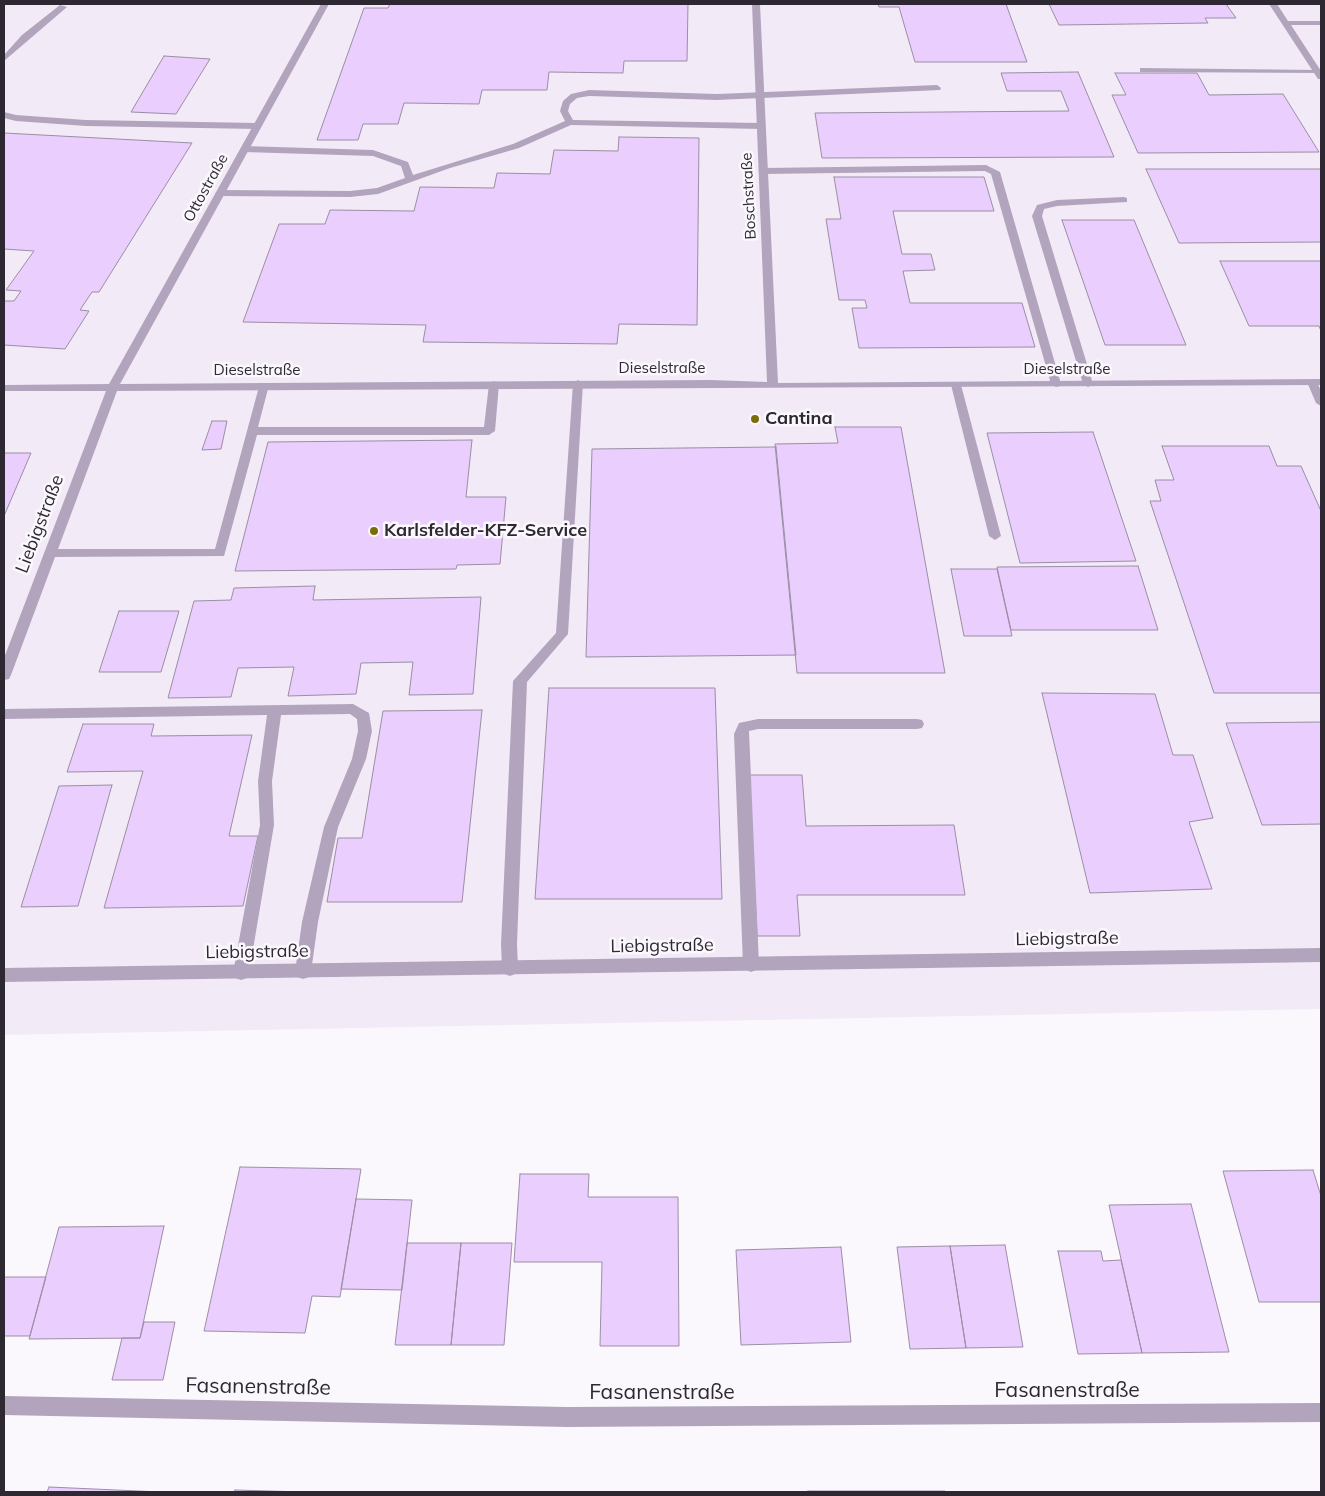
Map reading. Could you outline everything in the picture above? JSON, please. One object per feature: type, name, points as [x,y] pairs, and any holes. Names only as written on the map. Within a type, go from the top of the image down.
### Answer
[{"type":"street","name":"Ottostraße","points":[[113,386],[325,4]]},
{"type":"street","name":"Boschstraße","points":[[756,4],[774,386]]},
{"type":"street","points":[[1273,4],[1320,75]]},
{"type":"street","points":[[4,59],[24,38],[64,7]]},
{"type":"street","points":[[1287,23],[1321,23]]},
{"type":"street","points":[[1143,70],[1320,75]]},
{"type":"street","points":[[570,122],[564,111],[566,103],[574,96],[588,93],[717,97],[937,88]]},
{"type":"street","points":[[4,114],[16,118],[86,122],[257,126]]},
{"type":"street","points":[[220,193],[350,194],[378,191],[447,166],[516,146],[570,122],[586,124],[761,126]]},
{"type":"street","points":[[244,149],[373,153],[405,164],[410,180]]},
{"type":"street","points":[[763,171],[986,168],[995,172],[1056,384]]},
{"type":"street","points":[[1088,384],[1036,216],[1040,206],[1057,203],[1124,200]]},
{"type":"street","name":"Dieselstraße","points":[[4,388],[711,382],[774,386],[1317,382]]},
{"type":"street","points":[[1317,382],[1321,403]]},
{"type":"street","points":[[510,969],[509,944],[520,681],[562,634],[578,383]]},
{"type":"street","points":[[252,431],[489,430],[494,384]]},
{"type":"street","points":[[50,553],[220,553],[264,385]]},
{"type":"street","points":[[956,385],[995,536]]},
{"type":"street","name":"Liebigstraße","points":[[4,675],[113,386]]},
{"type":"street","points":[[4,714],[352,709],[364,717],[365,731],[359,759],[331,827],[323,859],[310,922],[303,972]]},
{"type":"street","points":[[242,973],[267,825],[265,780],[275,710]]},
{"type":"street","points":[[751,965],[740,734],[744,727],[758,724],[917,724]]},
{"type":"street","name":"Liebigstraße","points":[[4,975],[510,969],[1321,955]]},
{"type":"street","name":"Fasanenstraße","points":[[4,1405],[567,1417],[1321,1413]]},
{"type":"shaded area","points":[[4,4],[1321,4],[1321,1009],[4,1035]]},
{"type":"building","points":[[390,4],[688,4],[687,61],[624,61],[623,73],[549,72],[547,90],[482,90],[479,104],[404,103],[398,124],[363,124],[358,140],[317,140],[364,8],[388,8]]},
{"type":"building","points":[[878,4],[1006,4],[1027,62],[915,62],[899,7],[879,7]]},
{"type":"building","points":[[1049,4],[1226,4],[1236,18],[1205,18],[1208,23],[1059,25]]},
{"type":"building","points":[[164,56],[210,59],[176,114],[131,112]]},
{"type":"building","points":[[1078,72],[1114,157],[822,158],[815,113],[1069,111],[1061,91],[1007,91],[1001,73]]},
{"type":"building","points":[[1115,73],[1197,73],[1209,95],[1283,94],[1319,152],[1138,153],[1112,95],[1126,95]]},
{"type":"building","points":[[4,133],[192,143],[99,292],[92,292],[80,310],[89,311],[65,349],[4,345],[4,301],[14,301],[21,291],[6,290],[34,251],[4,249]]},
{"type":"building","points":[[619,137],[699,138],[697,325],[619,324],[617,344],[423,342],[426,325],[243,322],[279,224],[325,224],[330,210],[414,211],[420,187],[494,188],[497,173],[550,174],[554,150],[618,151]]},
{"type":"building","points":[[1146,169],[1321,169],[1321,242],[1179,243]]},
{"type":"building","points":[[834,177],[984,177],[994,211],[893,211],[902,254],[931,254],[935,270],[903,271],[910,303],[1022,303],[1035,347],[859,348],[852,308],[867,308],[865,300],[839,300],[826,219],[841,219]]},
{"type":"building","points":[[1062,220],[1134,220],[1186,345],[1105,345]]},
{"type":"building","points":[[1220,261],[1321,261],[1321,331],[1319,326],[1249,326]]},
{"type":"building","points":[[212,421],[227,421],[221,449],[202,450]]},
{"type":"building","points":[[835,427],[901,427],[945,673],[797,673],[775,444],[838,443]]},
{"type":"building","points":[[1093,432],[1136,561],[1020,563],[987,433]]},
{"type":"building","name":"Karlsfelder-KFZ-Service","points":[[472,440],[466,497],[506,497],[500,564],[457,565],[456,569],[235,571],[268,442]]},
{"type":"building","points":[[1162,446],[1269,446],[1277,466],[1301,466],[1321,511],[1321,693],[1214,693],[1150,501],[1161,501],[1155,480],[1174,480]]},
{"type":"building","points":[[776,447],[796,655],[586,657],[592,449]]},
{"type":"building","points":[[4,453],[31,453],[4,516]]},
{"type":"building","points":[[1138,566],[1158,630],[1011,630],[997,567]]},
{"type":"building","points":[[951,569],[997,569],[1012,636],[964,636]]},
{"type":"building","points":[[315,586],[313,600],[481,597],[473,694],[409,695],[413,662],[361,663],[356,694],[288,696],[294,667],[238,668],[231,697],[168,698],[194,601],[231,600],[234,588]]},
{"type":"building","points":[[119,611],[179,611],[161,672],[99,672]]},
{"type":"building","points":[[549,688],[715,688],[722,899],[535,899]]},
{"type":"building","points":[[1042,693],[1155,694],[1173,755],[1193,755],[1213,818],[1189,822],[1212,889],[1090,893]]},
{"type":"building","points":[[482,710],[462,902],[327,902],[338,838],[362,838],[383,711]]},
{"type":"building","points":[[1321,722],[1321,824],[1262,825],[1226,723]]},
{"type":"building","points":[[83,724],[154,724],[151,736],[252,735],[229,836],[258,836],[243,906],[104,908],[143,771],[67,772]]},
{"type":"building","points":[[749,775],[802,775],[806,826],[954,825],[965,895],[797,895],[800,936],[757,936]]},
{"type":"building","points":[[112,785],[78,906],[21,907],[59,786]]},
{"type":"building","points":[[240,1167],[361,1169],[340,1297],[312,1296],[305,1333],[204,1331]]},
{"type":"building","points":[[1313,1170],[1321,1196],[1321,1302],[1259,1302],[1223,1171]]},
{"type":"building","points":[[520,1174],[589,1174],[588,1197],[678,1197],[679,1346],[600,1346],[602,1262],[514,1262]]},
{"type":"building","points":[[356,1199],[412,1200],[402,1290],[341,1289]]},
{"type":"building","points":[[1191,1204],[1229,1352],[1142,1353],[1109,1205]]},
{"type":"building","points":[[164,1226],[140,1338],[29,1339],[59,1227]]},
{"type":"building","points":[[407,1243],[461,1243],[451,1345],[395,1345]]},
{"type":"building","points":[[461,1243],[512,1243],[504,1345],[451,1345]]},
{"type":"building","points":[[1005,1245],[1023,1347],[966,1348],[950,1246]]},
{"type":"building","points":[[950,1246],[966,1348],[910,1349],[897,1247]]},
{"type":"building","points":[[841,1247],[851,1342],[741,1345],[736,1250]]},
{"type":"building","points":[[1058,1251],[1101,1251],[1103,1261],[1121,1260],[1142,1353],[1078,1354]]},
{"type":"building","points":[[4,1277],[46,1277],[30,1336],[4,1336]]},
{"type":"building","points":[[144,1322],[175,1322],[163,1380],[112,1380],[122,1338],[140,1338]]},
{"type":"building","points":[[49,1487],[161,1492],[47,1492]]},
{"type":"building","points":[[235,1490],[303,1492],[234,1492]]},
{"type":"building","points":[[945,1491],[946,1492],[808,1492]]},
{"type":"place","name":"Cantina","points":[[755,419]]},
{"type":"place","name":"Karlsfelder-KFZ-Service","points":[[374,531]]}]
